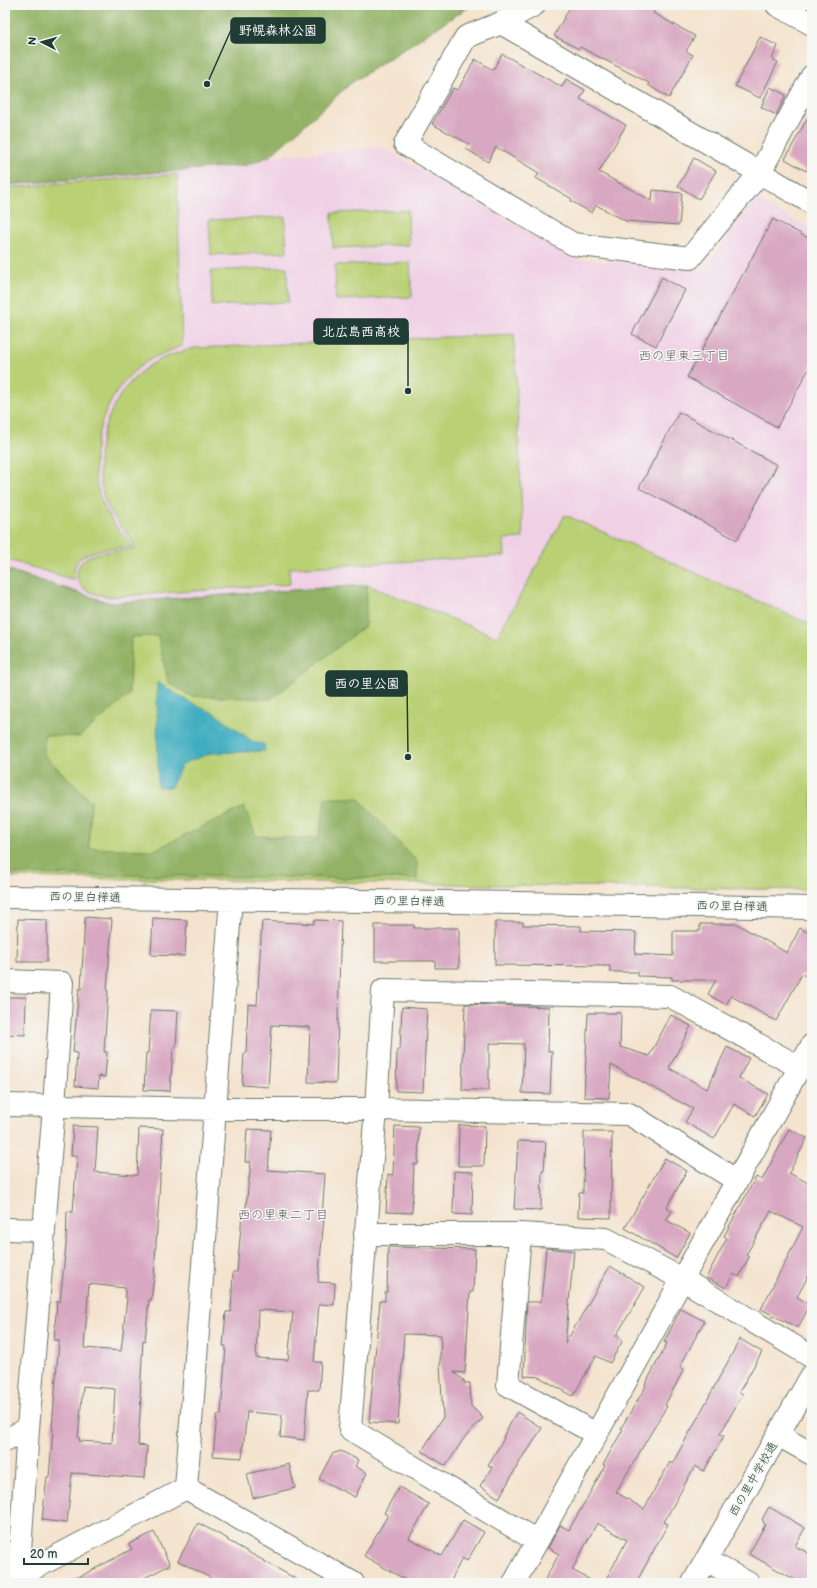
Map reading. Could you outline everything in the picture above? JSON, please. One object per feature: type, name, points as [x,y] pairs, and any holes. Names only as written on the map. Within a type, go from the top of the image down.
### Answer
[{"type":"street","points":[[534,5],[501,23],[466,37],[405,144],[573,244],[690,258],[759,174],[812,76]]},
{"type":"street","points":[[777,5],[812,24]]},
{"type":"street","points":[[501,23],[759,174],[812,203]]},
{"type":"street","name":"西の里白樺通","points":[[5,897],[812,908]]},
{"type":"street","points":[[186,1488],[231,899]]},
{"type":"street","points":[[5,981],[62,983],[54,1106],[14,1581]]},
{"type":"street","points":[[537,1541],[350,1429],[376,1109],[383,990],[670,996],[799,1067]]},
{"type":"street","points":[[514,1583],[812,1045]]},
{"type":"street","points":[[5,1105],[216,1109],[376,1109],[629,1114],[736,1180]]},
{"type":"street","points":[[5,1229],[43,1230]]},
{"type":"street","points":[[365,1234],[520,1234],[606,1239],[682,1279],[812,1357]]},
{"type":"street","points":[[520,1234],[508,1385],[596,1434]]},
{"type":"street","name":"西の里中学校通","points":[[693,1583],[812,1375]]},
{"type":"street","points":[[5,1440],[28,1429]]},
{"type":"street","points":[[778,1435],[812,1454]]},
{"type":"street","points":[[14,1581],[186,1488]]},
{"type":"street","points":[[186,1488],[352,1583]]},
{"type":"street","points":[[706,1560],[748,1583]]},
{"type":"shaded area","points":[[382,147],[575,259],[705,268],[755,199],[812,230],[812,625],[565,515],[497,637],[367,585],[110,603],[5,569],[5,185],[247,165],[270,156]]},
{"type":"green space","points":[[5,5],[472,5],[351,83],[270,156],[247,165],[5,185]]},
{"type":"green space","points":[[177,174],[182,346],[148,361],[129,376],[117,391],[107,409],[100,428],[96,447],[95,467],[97,486],[105,510],[131,544],[131,547],[112,548],[92,552],[84,556],[77,561],[74,569],[75,580],[5,559],[5,188]]},
{"type":"green space","points":[[408,210],[409,245],[333,248],[332,213]]},
{"type":"green space","points":[[285,217],[287,252],[211,255],[209,220]]},
{"type":"green space","points":[[410,262],[412,297],[336,300],[335,265]]},
{"type":"green space","points":[[287,267],[288,302],[212,306],[211,271]]},
{"type":"green space","points":[[514,334],[523,538],[504,539],[505,556],[289,568],[290,584],[109,597],[86,590],[79,582],[77,578],[78,568],[80,564],[88,557],[105,552],[134,549],[134,543],[115,519],[106,503],[101,485],[99,467],[100,448],[104,430],[120,395],[132,381],[151,364],[168,356],[194,348]]},
{"type":"green space","points":[[565,515],[812,625],[812,890],[5,877],[5,569],[110,603],[367,585],[497,637]]},
{"type":"green space","points":[[5,569],[110,603],[367,585],[365,626],[271,699],[191,696],[168,682],[158,636],[131,637],[129,695],[79,737],[44,735],[44,755],[91,801],[89,848],[154,850],[244,807],[256,836],[318,839],[326,798],[358,798],[417,862],[417,879],[5,874]]},
{"type":"water","points":[[157,682],[189,702],[214,713],[255,743],[264,744],[265,751],[212,753],[182,764],[171,787],[158,787]]},
{"type":"building","points":[[571,5],[657,5],[653,13],[695,36],[686,51],[693,55],[669,98],[648,85],[649,83],[580,47],[579,49],[554,36]]},
{"type":"building","points":[[760,37],[778,46],[772,59],[778,62],[760,98],[735,86]]},
{"type":"building","points":[[502,54],[562,87],[566,79],[585,90],[580,99],[626,125],[599,172],[652,201],[653,190],[682,193],[679,225],[626,221],[596,205],[592,213],[571,201],[572,199],[536,178],[539,173],[496,147],[488,162],[466,149],[469,144],[432,124],[453,88],[458,90],[475,59],[493,70]]},
{"type":"building","points":[[770,87],[786,95],[776,115],[761,107]]},
{"type":"building","points":[[812,110],[812,161],[806,171],[785,159]]},
{"type":"building","points":[[694,158],[716,171],[699,199],[678,186]]},
{"type":"building","points":[[773,219],[812,240],[812,363],[777,427],[687,377]]},
{"type":"building","points":[[662,277],[685,290],[656,346],[632,334]]},
{"type":"building","points":[[679,412],[777,465],[737,540],[639,488]]},
{"type":"building","points":[[85,917],[112,919],[104,1052],[107,1052],[105,1077],[99,1076],[98,1088],[75,1086],[77,1053],[73,1052],[79,989],[81,989]]},
{"type":"building","points":[[153,918],[187,920],[185,956],[151,955]]},
{"type":"building","points":[[18,919],[47,920],[47,962],[17,962]]},
{"type":"building","points":[[314,920],[341,921],[336,1083],[308,1082],[310,1027],[272,1025],[268,1087],[242,1085],[244,1054],[246,1054],[248,1004],[257,1005],[262,921],[314,924]]},
{"type":"building","points":[[495,922],[523,922],[523,925],[581,926],[581,931],[636,932],[635,954],[673,956],[673,931],[700,931],[700,924],[737,924],[787,953],[800,928],[812,935],[812,966],[806,976],[802,974],[776,1021],[731,996],[726,1005],[708,994],[716,980],[672,980],[672,977],[638,976],[638,972],[610,972],[610,966],[495,965]]},
{"type":"building","points":[[375,925],[414,925],[414,928],[459,928],[459,968],[435,968],[435,961],[375,961]]},
{"type":"building","points":[[5,997],[26,997],[25,1035],[5,1034]]},
{"type":"building","points":[[465,1004],[549,1007],[548,1051],[552,1051],[550,1094],[522,1093],[524,1044],[489,1043],[489,1090],[462,1090]]},
{"type":"building","points":[[402,1007],[427,1009],[423,1092],[396,1091],[397,1049],[400,1049]]},
{"type":"building","points":[[151,1010],[178,1011],[176,1048],[173,1048],[170,1091],[144,1090],[146,1053],[148,1053]]},
{"type":"building","points":[[588,1013],[621,1013],[620,1047],[649,1056],[671,1015],[691,1026],[669,1068],[707,1089],[727,1047],[749,1058],[739,1078],[768,1094],[755,1116],[734,1104],[714,1139],[685,1122],[693,1109],[611,1065],[609,1098],[584,1097]]},
{"type":"building","points":[[459,1125],[485,1126],[484,1166],[458,1166]]},
{"type":"building","points":[[73,1126],[98,1127],[95,1172],[137,1175],[139,1128],[163,1129],[154,1277],[151,1300],[149,1300],[145,1341],[143,1340],[140,1397],[138,1445],[147,1446],[145,1478],[72,1473],[67,1523],[42,1520],[47,1477],[49,1477],[53,1429],[59,1340],[54,1340],[57,1301],[60,1302],[66,1245],[67,1211],[73,1212],[77,1156],[71,1156]],"holes":[[[89,1284],[125,1288],[125,1297],[127,1298],[121,1351],[84,1348]],[[83,1386],[115,1389],[112,1443],[79,1441],[80,1438],[78,1438]]]},
{"type":"building","points":[[395,1126],[419,1127],[418,1164],[414,1164],[412,1213],[386,1212],[388,1174],[393,1175]]},
{"type":"building","points":[[247,1129],[271,1130],[268,1170],[325,1174],[322,1217],[324,1218],[318,1282],[335,1283],[334,1305],[319,1304],[314,1362],[321,1362],[319,1390],[308,1390],[304,1440],[280,1437],[282,1415],[247,1412],[242,1458],[213,1456],[217,1415],[221,1415],[226,1346],[223,1346],[226,1312],[231,1312],[233,1272],[237,1272],[242,1215],[245,1215],[251,1162],[245,1162]],"holes":[[[258,1310],[293,1312],[288,1360],[256,1358]]]},
{"type":"building","points":[[789,1129],[807,1138],[789,1173],[812,1185],[812,1269],[797,1297],[810,1305],[798,1328],[761,1309],[803,1227],[771,1211],[746,1255],[749,1257],[739,1277],[733,1274],[726,1288],[706,1278],[727,1238],[724,1236],[756,1177],[762,1180]]},
{"type":"building","points":[[584,1132],[612,1132],[611,1218],[578,1217],[579,1193],[583,1193]]},
{"type":"building","points":[[518,1141],[546,1142],[544,1171],[542,1171],[541,1210],[514,1209]]},
{"type":"building","points":[[665,1158],[687,1171],[667,1207],[672,1211],[666,1220],[690,1233],[676,1258],[625,1228]]},
{"type":"building","points":[[454,1171],[473,1172],[472,1215],[453,1214]]},
{"type":"building","points":[[388,1247],[475,1249],[473,1292],[470,1292],[465,1373],[453,1372],[464,1380],[464,1383],[470,1383],[471,1406],[483,1418],[464,1438],[446,1466],[422,1451],[443,1417],[440,1364],[441,1335],[404,1334],[398,1424],[369,1422],[380,1301],[385,1301],[385,1292],[387,1292]]},
{"type":"building","points":[[546,1248],[574,1251],[565,1344],[610,1266],[645,1287],[616,1336],[623,1340],[610,1363],[596,1356],[573,1396],[539,1377],[524,1376],[527,1302],[541,1302]]},
{"type":"building","points":[[681,1309],[704,1321],[680,1367],[684,1369],[665,1405],[667,1406],[616,1492],[644,1509],[670,1462],[672,1464],[740,1339],[762,1352],[739,1392],[743,1394],[720,1434],[724,1436],[704,1471],[695,1466],[664,1522],[668,1524],[636,1583],[604,1583],[627,1540],[597,1523],[572,1570],[596,1583],[543,1583],[559,1554],[548,1548],[560,1525],[569,1530],[605,1466],[603,1465],[623,1429],[621,1428],[646,1386],[645,1385],[667,1343],[664,1342]]},
{"type":"building","points":[[517,1412],[542,1428],[527,1452],[526,1451],[499,1498],[480,1486],[492,1467],[488,1465]]},
{"type":"building","points":[[341,1451],[358,1460],[355,1466],[367,1473],[355,1497],[319,1479],[332,1454]]},
{"type":"building","points":[[289,1464],[295,1488],[253,1498],[247,1474]]},
{"type":"building","points":[[399,1487],[429,1504],[409,1538],[442,1556],[463,1520],[484,1532],[467,1561],[462,1558],[450,1583],[411,1583],[364,1556],[388,1515],[384,1513]]},
{"type":"building","points":[[769,1507],[805,1528],[795,1546],[812,1555],[812,1583],[801,1583],[749,1554],[765,1525],[762,1519]]},
{"type":"building","points":[[198,1523],[303,1583],[220,1583],[178,1561]]},
{"type":"building","points":[[154,1532],[170,1565],[134,1583],[68,1583],[132,1549],[129,1544]]},
{"type":"place","name":"野幌森林公園","points":[[207,84]]},
{"type":"place","name":"北広島西高校","points":[[408,391]]},
{"type":"place","name":"西の里公園","points":[[408,757]]},
{"type":"district","name":"西の里東三丁目","points":[[684,355]]},
{"type":"district","name":"西の里東二丁目","points":[[283,1214]]}]
